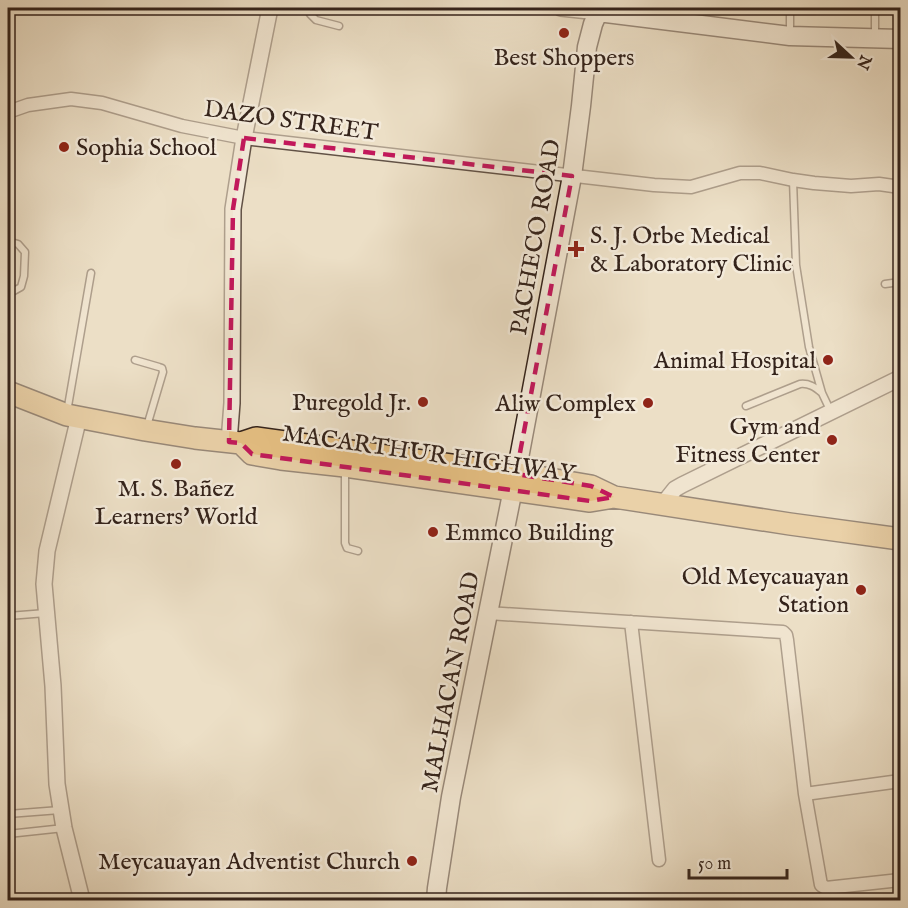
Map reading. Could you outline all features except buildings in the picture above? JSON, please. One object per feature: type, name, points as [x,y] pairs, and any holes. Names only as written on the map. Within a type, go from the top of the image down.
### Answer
[{"type":"highway","name":"MACARTHUR HIGHWAY","points":[[8,392],[73,416],[146,430],[235,443],[256,438],[514,482],[590,501],[614,497],[900,538]]},
{"type":"highway","name":"MACARTHUR HIGHWAY","points":[[235,443],[252,454],[281,459],[514,482]]},
{"type":"main road","points":[[599,10],[658,16],[790,36],[899,39]]},
{"type":"main road","name":"PACHECO ROAD","points":[[514,482],[572,176],[587,47],[599,10]]},
{"type":"main road","name":"MALHACAN ROAD","points":[[436,900],[451,797],[514,482]]},
{"type":"street","points":[[235,443],[232,403],[233,209],[244,138],[270,8]]},
{"type":"street","points":[[561,8],[599,10]]},
{"type":"street","name":"DAZO STREET","points":[[8,112],[28,105],[71,99],[102,103],[182,126],[244,138],[654,185],[691,187],[740,173],[760,173],[793,180],[851,186],[879,184],[900,188]]},
{"type":"street","points":[[663,504],[675,489],[682,485],[900,381]]},
{"type":"street","points":[[73,416],[47,551],[44,584],[60,810],[82,900]]},
{"type":"street","points":[[488,613],[783,632],[787,640],[805,794],[820,885],[826,888],[900,880]]},
{"type":"street","points":[[631,622],[659,860]]},
{"type":"street","points":[[805,794],[900,781]]},
{"type":"lane","points":[[311,8],[310,14],[316,20],[339,26]]},
{"type":"lane","points":[[790,8],[790,36]]},
{"type":"lane","points":[[875,8],[875,39]]},
{"type":"lane","points":[[897,8],[899,39]]},
{"type":"lane","points":[[793,180],[796,265],[809,347],[822,393],[831,412]]},
{"type":"lane","points":[[8,241],[18,244],[25,252],[21,287],[8,292]]},
{"type":"lane","points":[[73,416],[91,273]]},
{"type":"lane","points":[[885,284],[900,282]]},
{"type":"lane","points":[[135,360],[162,368],[163,372],[146,430]]},
{"type":"lane","points":[[746,406],[800,384],[813,386],[822,393]]},
{"type":"lane","points":[[345,466],[345,543],[347,548],[358,551]]},
{"type":"lane","points":[[8,616],[47,613]]},
{"type":"lane","points":[[8,814],[60,810]]},
{"type":"lane","points":[[8,834],[64,828]]},
{"type":"highlighted area","points":[[244,138],[572,176],[516,474],[591,486],[614,497],[590,501],[252,454],[241,443],[229,442],[233,209]]},
{"type":"place","name":"Best Shoppers","points":[[564,33]]},
{"type":"place","name":"Sophia School","points":[[64,147]]},
{"type":"place","name":"S. J. Orbe Medical & Laboratory Clinic","points":[[576,249]]},
{"type":"place","name":"Animal Hospital","points":[[828,360]]},
{"type":"place","name":"Puregold Jr.","points":[[423,402]]},
{"type":"place","name":"Aliw Complex","points":[[648,403]]},
{"type":"place","name":"Gym and Fitness Center","points":[[832,440]]},
{"type":"place","name":"M. S. Bañez Learners' World","points":[[176,464]]},
{"type":"place","name":"Emmco Building","points":[[433,532]]},
{"type":"place","name":"Old Meycauayan Station","points":[[861,590]]},
{"type":"place","name":"Meycauayan Adventist Church","points":[[412,861]]}]
